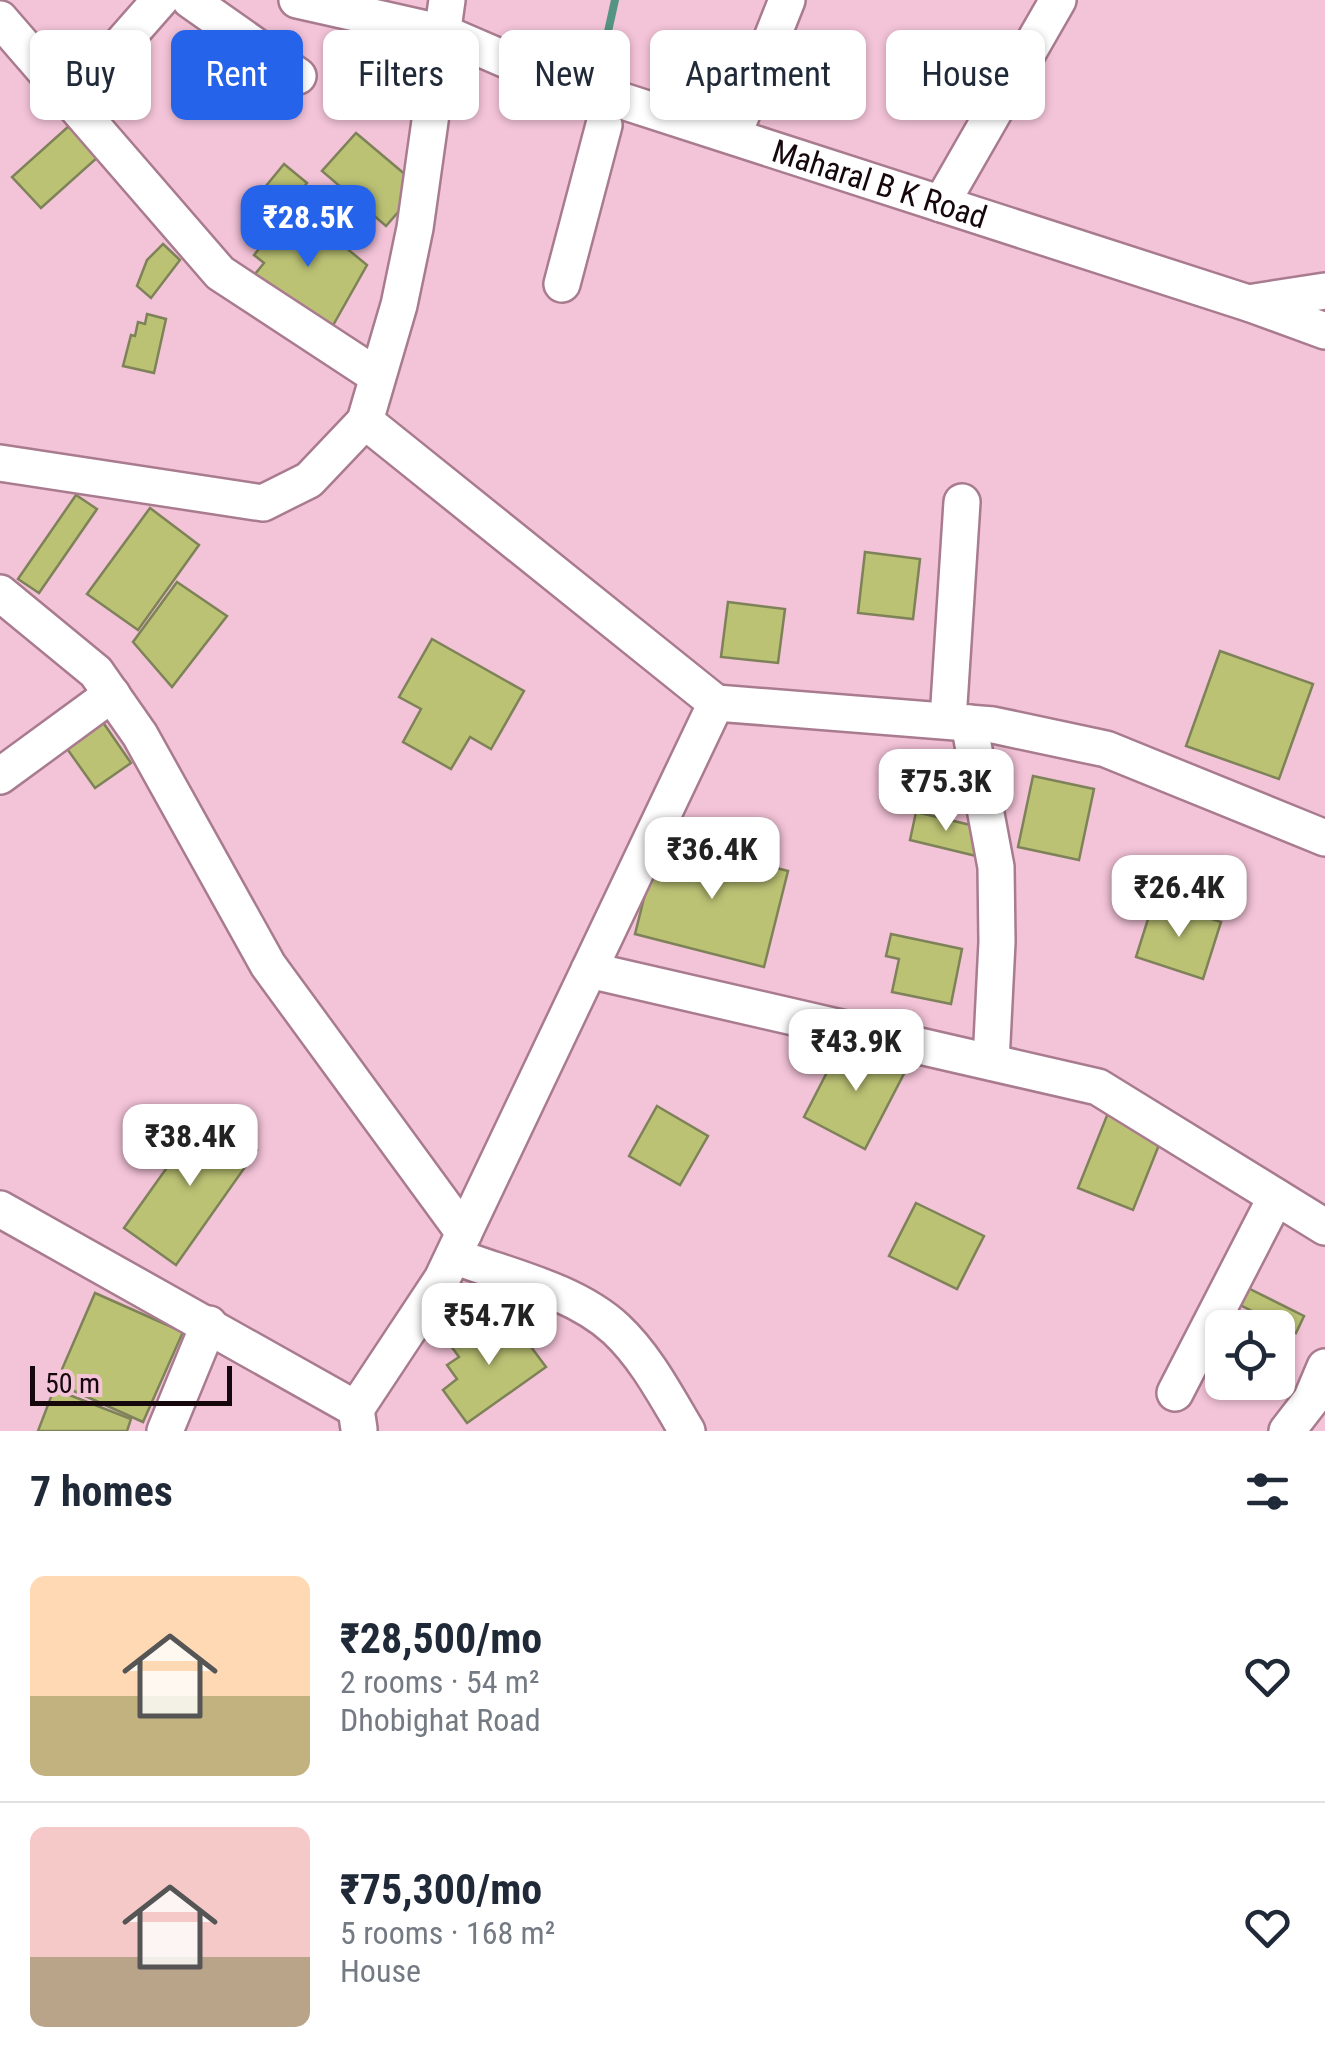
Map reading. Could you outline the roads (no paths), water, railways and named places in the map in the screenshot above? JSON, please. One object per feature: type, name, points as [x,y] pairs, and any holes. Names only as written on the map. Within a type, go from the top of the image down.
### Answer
[{"type":"street","points":[[134,30],[160,0]]},
{"type":"street","points":[[190,0],[233,30]]},
{"type":"street","name":"Maharal B K Road","points":[[297,0],[445,16],[539,74],[1248,303],[1325,292]]},
{"type":"street","points":[[734,136],[787,0]]},
{"type":"street","points":[[941,204],[1058,0]]},
{"type":"street","points":[[0,464],[264,502],[309,480],[365,421],[399,305],[415,228],[445,16]]},
{"type":"street","points":[[0,19],[30,54]]},
{"type":"street","points":[[87,120],[220,273],[377,376]]},
{"type":"street","points":[[562,284],[604,125]]},
{"type":"street","points":[[1248,303],[1325,331]]},
{"type":"street","points":[[365,421],[716,702],[958,722],[1106,748],[1325,838]]},
{"type":"street","points":[[962,502],[958,722],[996,867],[998,942],[991,1062]]},
{"type":"street","points":[[0,593],[64,642],[96,672],[112,694],[140,734],[268,965],[459,1244],[582,1305],[615,1328],[642,1358],[688,1431]]},
{"type":"street","points":[[0,776],[112,694]]},
{"type":"street","points":[[0,1209],[209,1324],[358,1420],[459,1244],[716,702]]},
{"type":"street","points":[[589,970],[1098,1087],[1325,1226]]},
{"type":"street","points":[[1175,1392],[1276,1197]]},
{"type":"street","points":[[165,1431],[209,1324]]},
{"type":"street","points":[[1286,1431],[1311,1400],[1325,1367]]},
{"type":"waterway","points":[[608,30],[615,0]]}]
